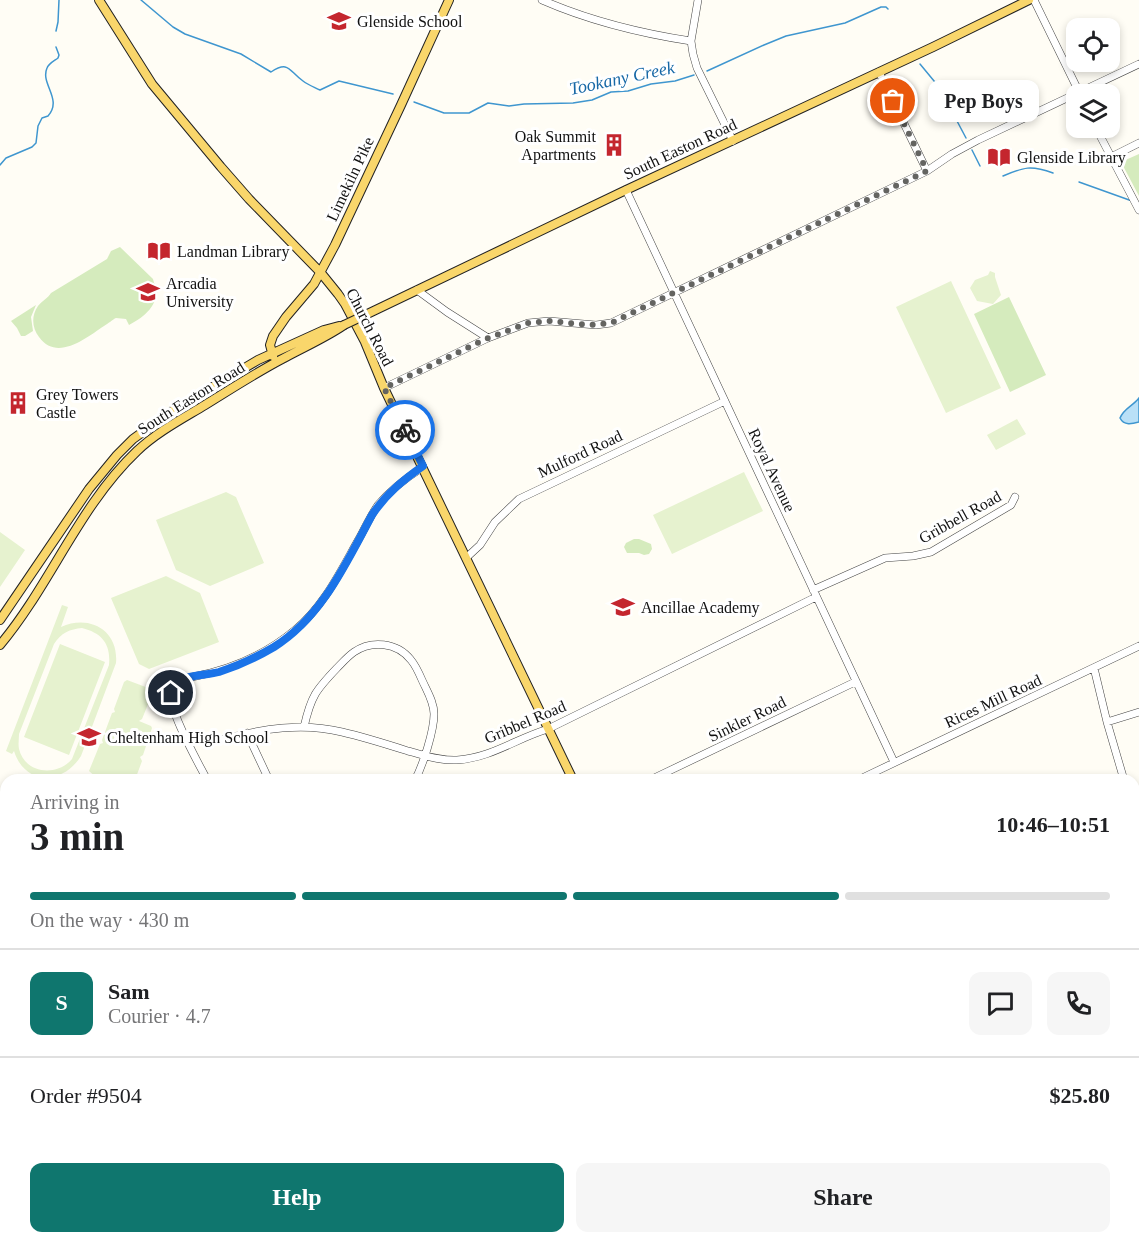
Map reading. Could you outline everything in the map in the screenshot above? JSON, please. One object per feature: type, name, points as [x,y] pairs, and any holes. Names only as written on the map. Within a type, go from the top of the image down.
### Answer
[{"type":"main road","name":"Church Road","points":[[99,0],[152,84],[232,179],[321,273],[345,304],[570,774]]},
{"type":"main road","name":"Limekiln Pike","points":[[274,358],[270,345],[273,336],[314,284],[336,245],[449,0]]},
{"type":"main road","name":"South Easton Road","points":[[0,645],[23,615],[88,510],[123,465],[154,436],[274,358],[324,330],[344,325],[1029,0]]},
{"type":"main road","name":"South Easton Road","points":[[0,620],[102,471],[133,439],[153,424],[258,360],[274,358]]},
{"type":"main road","points":[[79,503],[88,510]]},
{"type":"street","points":[[542,0],[623,28],[691,41]]},
{"type":"street","points":[[698,0],[691,41],[693,54],[733,141]]},
{"type":"street","points":[[1034,0],[1075,84]]},
{"type":"street","points":[[1098,84],[1139,64]]},
{"type":"street","points":[[879,72],[927,171]]},
{"type":"street","points":[[384,388],[488,338],[521,325],[549,321],[590,325],[611,323],[927,171],[967,145],[1066,99]]},
{"type":"street","points":[[1101,138],[1139,210]]},
{"type":"street","points":[[1111,158],[1139,144]]},
{"type":"street","name":"Royal Avenue","points":[[626,190],[894,762]]},
{"type":"street","points":[[417,290],[488,338]]},
{"type":"street","name":"Mulford Road","points":[[466,558],[480,545],[495,522],[519,499],[725,401]]},
{"type":"street","points":[[204,774],[171,702],[171,693],[177,683],[185,678],[221,671],[236,665],[274,647],[286,638],[326,597],[372,515],[386,496],[423,466]]},
{"type":"street","name":"Gribbell Road","points":[[814,594],[885,558],[931,552],[1011,505],[1015,497]]},
{"type":"street","name":"Gribbel Road","points":[[224,739],[272,729],[304,727],[341,731],[445,759],[474,758],[548,729],[814,594]]},
{"type":"street","points":[[304,727],[309,706],[316,692],[348,657],[368,646],[389,645],[400,650],[412,660],[432,701],[433,728],[417,774]]},
{"type":"street","name":"Rices Mill Road","points":[[870,774],[1139,646]]},
{"type":"street","points":[[1094,668],[1122,774]]},
{"type":"street","name":"Sinkler Road","points":[[663,774],[855,682]]},
{"type":"street","points":[[1107,722],[1139,712]]},
{"type":"street","points":[[247,733],[266,774]]},
{"type":"green space","points":[[1139,154],[1139,196],[1121,162]]},
{"type":"green space","points":[[120,247],[158,286],[150,310],[129,325],[126,319],[117,318],[80,341],[63,348],[54,348],[46,344],[39,337],[34,326],[33,318],[38,306],[51,293],[107,259],[111,251]]},
{"type":"green space","points":[[990,271],[995,273],[1001,295],[993,304],[977,301],[970,288],[975,280],[988,275]]},
{"type":"green space","points":[[951,281],[1001,388],[946,413],[896,307]]},
{"type":"green space","points":[[1009,297],[1046,375],[1010,392],[974,314]]},
{"type":"green space","points":[[36,305],[31,317],[33,331],[21,336],[11,321]]},
{"type":"green space","points":[[1017,419],[1026,434],[996,450],[987,435]]},
{"type":"green space","points":[[744,472],[763,511],[672,554],[653,515]]},
{"type":"green space","points":[[226,492],[236,497],[264,563],[210,586],[176,570],[156,520]]},
{"type":"green space","points":[[0,532],[25,550],[0,587]]},
{"type":"green space","points":[[634,539],[651,544],[652,549],[649,554],[627,553],[624,547],[626,543]]},
{"type":"green space","points":[[166,576],[200,593],[219,642],[149,669],[139,664],[111,598]]},
{"type":"green space","points":[[62,605],[68,607],[61,627],[82,622],[91,624],[107,634],[116,651],[116,663],[81,756],[73,766],[60,774],[32,774],[19,762],[14,751],[12,754],[6,751]],"holes":[[[82,628],[95,633],[107,645],[109,665],[72,759],[58,769],[34,768],[22,757],[19,734],[54,644],[63,634],[70,631]]]},
{"type":"green space","points":[[60,644],[105,662],[69,755],[24,737]]},
{"type":"green space","points":[[127,680],[151,689],[153,692],[142,719],[139,721],[152,728],[143,755],[140,757],[142,761],[137,774],[93,774],[89,771],[100,744],[103,743],[102,740],[112,713],[115,712],[114,709],[124,682]]},
{"type":"water","points":[[1139,398],[1139,422],[1131,424],[1124,422],[1120,418],[1126,409]]},
{"type":"waterway","points":[[56,31],[59,0]]},
{"type":"waterway","name":"Tookany Creek","points":[[141,0],[185,34],[241,54],[271,72],[282,67],[288,68],[305,82],[320,90],[339,81],[393,94]]},
{"type":"waterway","name":"Tookany Creek","points":[[707,71],[786,36],[845,23],[881,7],[888,9]]},
{"type":"waterway","points":[[0,165],[6,158],[36,143],[38,126],[42,118],[48,116],[52,110],[53,104],[46,74],[49,65],[58,58],[56,47]]},
{"type":"waterway","name":"Tookany Creek","points":[[920,64],[939,87],[966,138]]},
{"type":"waterway","name":"Tookany Creek","points":[[414,102],[444,113],[469,113],[488,103],[509,106],[573,103],[592,100],[611,92],[628,91],[694,75]]},
{"type":"waterway","name":"Tookany Creek","points":[[972,150],[980,166]]},
{"type":"waterway","name":"Tookany Creek","points":[[1003,176],[1028,168],[1053,173]]},
{"type":"waterway","name":"Tookany Creek","points":[[1079,182],[1132,201]]},
{"type":"way so far","points":[[405,430],[384,388],[514,327],[540,321],[590,325],[611,323],[927,171],[893,101]]},
{"type":"place","name":"Glenside School","points":[[339,21]]},
{"type":"place","name":"Pep Boys","points":[[893,101]]},
{"type":"place","name":"Oak Summit Apartments","points":[[614,145]]},
{"type":"place","name":"Glenside Library","points":[[999,157]]},
{"type":"place","name":"Landman Library","points":[[159,251]]},
{"type":"place","name":"Arcadia University","points":[[148,292]]},
{"type":"place","name":"Grey Towers Castle","points":[[18,403]]},
{"type":"place","name":"Ancillae Academy","points":[[623,607]]},
{"type":"place","name":"Cheltenham High School","points":[[89,737]]},
{"type":"route","points":[[171,693],[180,680],[221,671],[274,647],[300,626],[326,597],[379,505],[393,488],[423,466],[405,430]]}]
